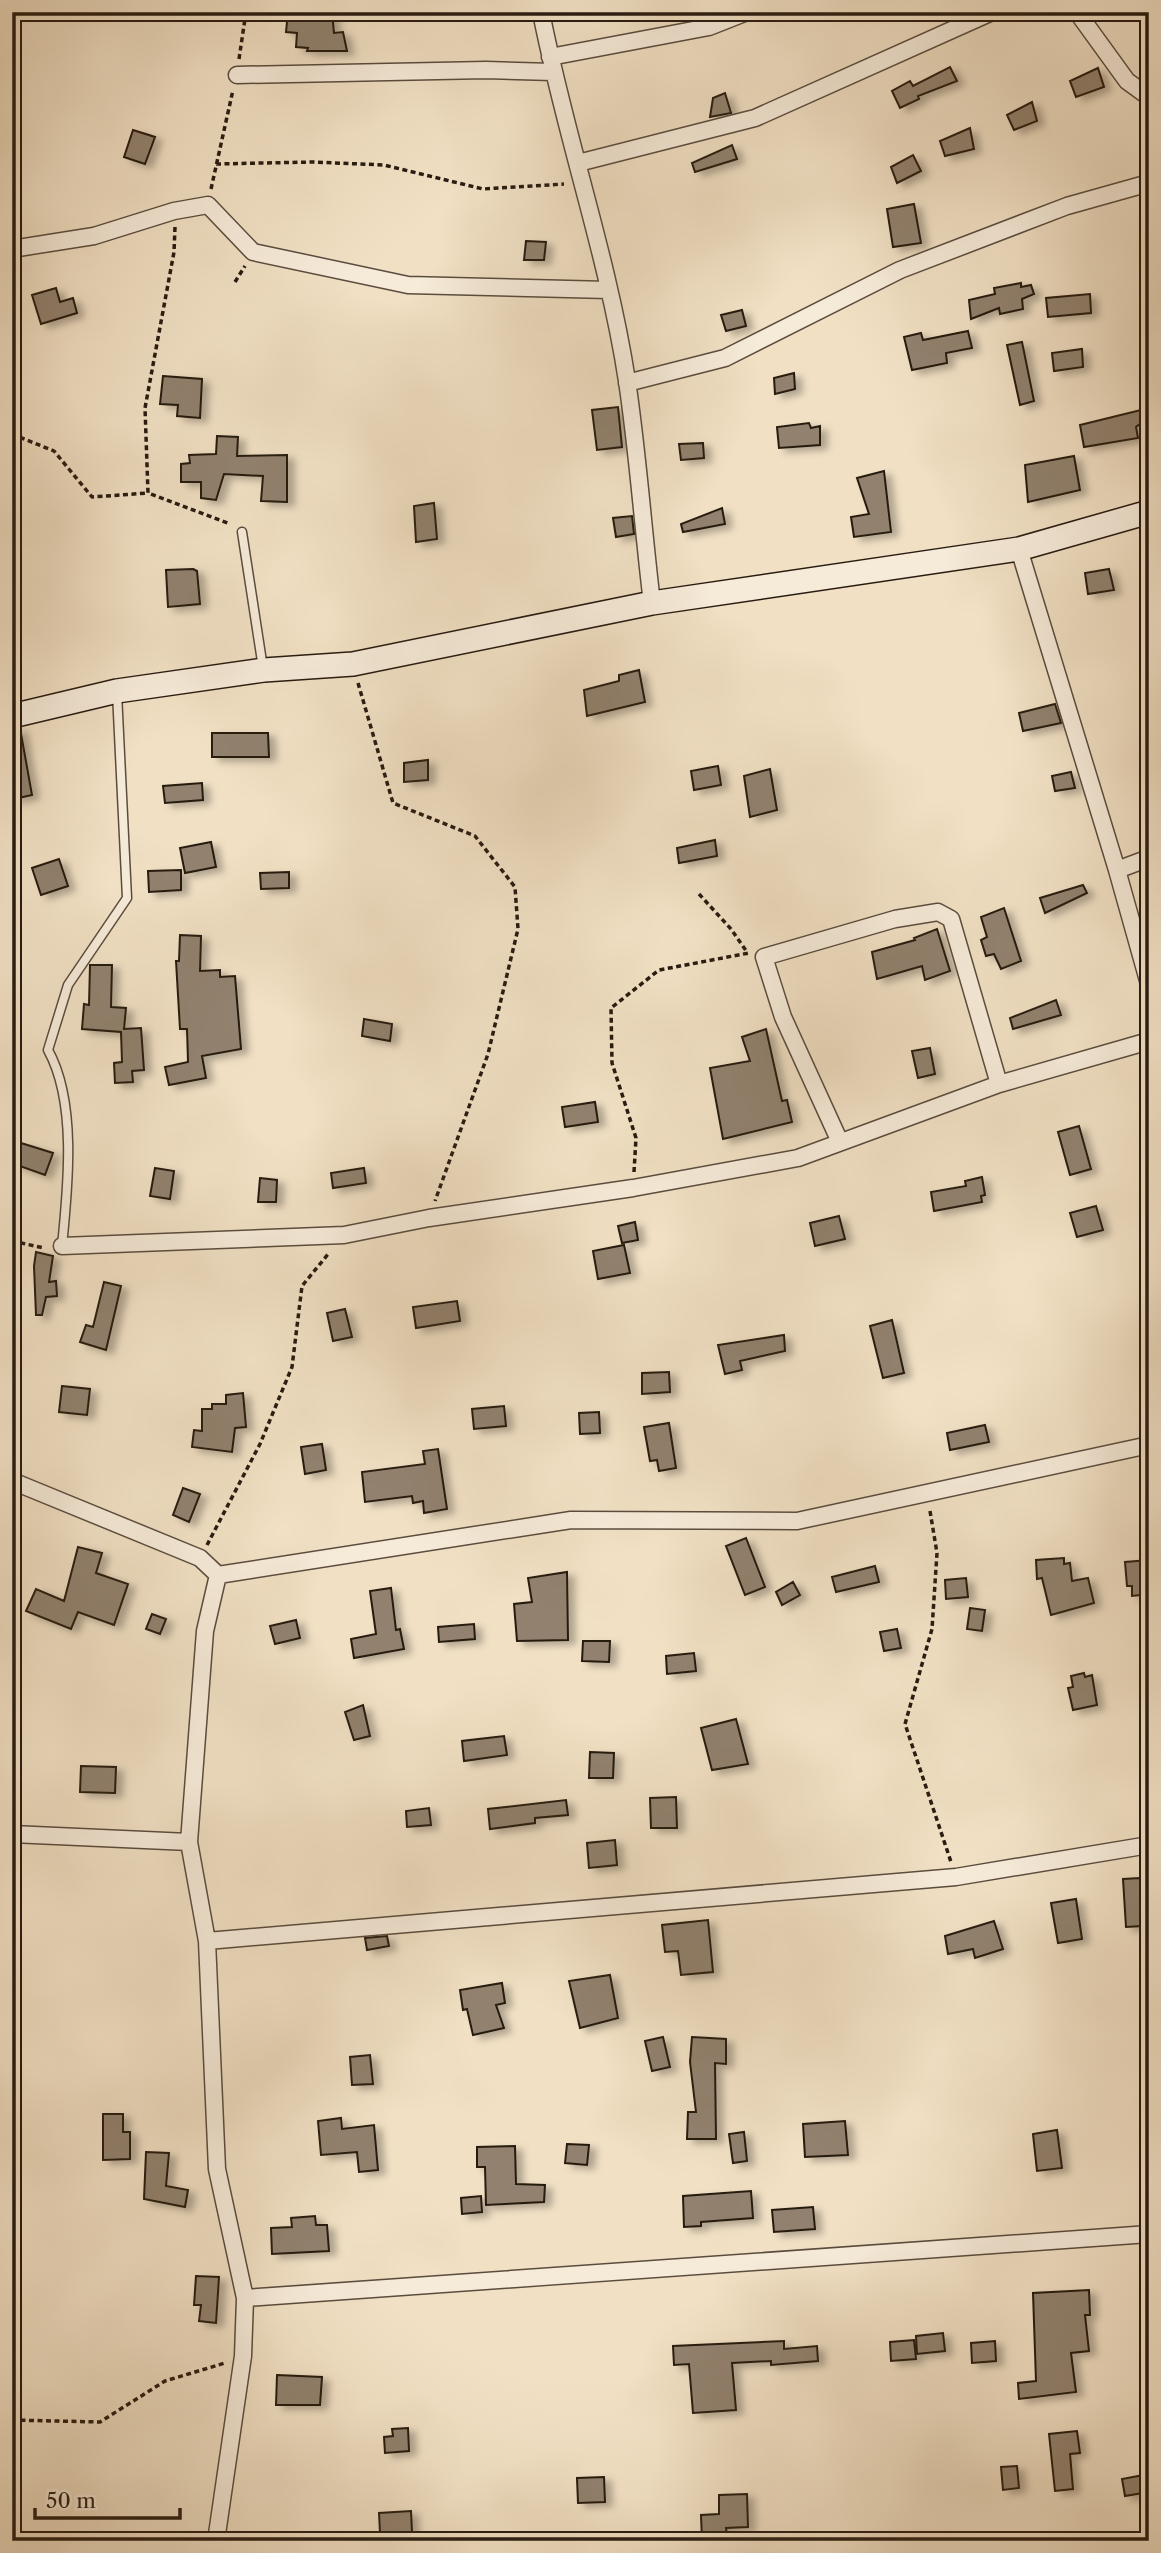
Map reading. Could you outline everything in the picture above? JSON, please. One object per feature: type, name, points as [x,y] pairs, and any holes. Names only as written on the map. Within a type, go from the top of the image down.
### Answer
[{"type":"street","points":[[541,12],[551,65],[583,182],[627,383],[652,603]]},
{"type":"street","points":[[237,75],[486,70],[551,65],[709,27],[747,12]]},
{"type":"street","points":[[578,163],[755,118],[992,12]]},
{"type":"street","points":[[1077,12],[1127,81],[1149,97]]},
{"type":"street","points":[[627,383],[725,358],[900,270],[1068,206],[1149,183]]},
{"type":"street","points":[[12,249],[94,236],[174,211],[208,205],[253,252],[408,285],[608,290]]},
{"type":"street","points":[[12,716],[117,691],[264,670],[353,664],[652,603],[1019,549],[1149,512]]},
{"type":"street","points":[[1019,549],[1149,984]]},
{"type":"street","points":[[1117,870],[1149,858]]},
{"type":"street","points":[[840,1142],[783,1017],[764,957],[895,919],[938,912],[951,919],[999,1084]]},
{"type":"street","points":[[62,1245],[344,1236],[429,1218],[633,1188],[798,1158],[999,1084],[1149,1041]]},
{"type":"street","points":[[218,1575],[571,1520],[797,1521],[928,1495],[1149,1445]]},
{"type":"street","points":[[12,1481],[200,1558],[218,1575]]},
{"type":"street","points":[[216,2541],[243,2356],[245,2298],[217,2169],[207,1941],[189,1842],[205,1631],[218,1575]]},
{"type":"street","points":[[12,1834],[189,1842]]},
{"type":"street","points":[[207,1941],[956,1877],[1149,1845]]},
{"type":"street","points":[[245,2298],[1149,2234]]},
{"type":"lane","points":[[242,532],[264,670]]},
{"type":"lane","points":[[62,1245],[70,1167],[58,1068],[48,1050],[68,985],[127,898],[117,691]]},
{"type":"path","points":[[208,205],[237,75],[246,12]]},
{"type":"path","points":[[216,164],[313,162],[384,165],[483,189],[583,182]]},
{"type":"path","points":[[148,493],[145,408],[174,252],[174,211]]},
{"type":"path","points":[[12,434],[54,451],[92,497],[148,493],[230,524],[242,532]]},
{"type":"path","points":[[353,664],[393,803],[475,836],[515,887],[518,929],[488,1054],[429,1218]]},
{"type":"path","points":[[699,894],[731,929],[747,952]]},
{"type":"path","points":[[633,1188],[636,1138],[612,1063],[611,1008],[659,970],[747,952],[764,957]]},
{"type":"path","points":[[200,1558],[260,1444],[292,1367],[302,1286],[344,1236]]},
{"type":"path","points":[[12,1241],[46,1248],[62,1245]]},
{"type":"path","points":[[928,1495],[937,1553],[932,1629],[905,1724],[956,1877]]},
{"type":"path","points":[[12,2420],[100,2422],[165,2381],[243,2356]]},
{"type":"building","points":[[288,12],[332,12],[334,33],[343,32],[347,51],[307,51],[308,48],[296,47],[297,33],[286,32]]},
{"type":"building","points":[[950,67],[957,81],[918,96],[919,99],[900,108],[892,91],[910,81],[913,86]]},
{"type":"building","points":[[1098,68],[1104,87],[1076,97],[1070,81]]},
{"type":"building","points":[[725,93],[731,113],[710,117],[713,98]]},
{"type":"building","points":[[1032,102],[1037,121],[1014,130],[1007,115]]},
{"type":"building","points":[[970,128],[974,149],[945,156],[940,141]]},
{"type":"building","points":[[133,130],[155,137],[145,164],[124,157]]},
{"type":"building","points":[[732,145],[737,159],[695,172],[692,163]]},
{"type":"building","points":[[913,155],[921,171],[897,183],[891,167]]},
{"type":"building","points":[[914,204],[921,243],[893,247],[887,209]]},
{"type":"building","points":[[526,241],[546,242],[544,260],[524,260]]},
{"type":"building","points":[[1021,283],[1021,287],[1031,285],[1034,294],[1022,299],[1023,309],[1000,314],[999,308],[971,319],[969,300],[995,294],[994,288]]},
{"type":"building","points":[[56,288],[60,302],[73,298],[77,313],[41,324],[32,295]]},
{"type":"building","points":[[1090,294],[1091,313],[1048,317],[1046,298]]},
{"type":"building","points":[[742,310],[746,326],[726,331],[721,315]]},
{"type":"building","points":[[968,331],[972,348],[946,353],[947,363],[912,370],[904,337],[921,333],[923,340]]},
{"type":"building","points":[[1022,342],[1034,401],[1020,405],[1007,345]]},
{"type":"building","points":[[1082,349],[1083,367],[1054,371],[1052,353]]},
{"type":"building","points":[[794,373],[795,389],[775,394],[774,378]]},
{"type":"building","points":[[163,376],[202,379],[200,418],[177,416],[178,405],[160,404]]},
{"type":"building","points":[[618,407],[622,447],[597,450],[592,410]]},
{"type":"building","points":[[1149,408],[1149,417],[1136,427],[1138,438],[1084,447],[1080,425]]},
{"type":"building","points":[[809,423],[811,428],[820,426],[820,445],[779,448],[777,427]]},
{"type":"building","points":[[217,436],[238,437],[237,456],[287,455],[287,502],[261,501],[263,476],[224,474],[216,500],[201,498],[201,482],[181,482],[181,464],[190,463],[189,455],[216,454]]},
{"type":"building","points":[[703,443],[704,458],[681,460],[679,444]]},
{"type":"building","points":[[1074,456],[1080,490],[1028,502],[1025,465]]},
{"type":"building","points":[[884,471],[891,532],[854,537],[851,517],[869,514],[857,478]]},
{"type":"building","points":[[434,503],[437,539],[416,542],[414,506]]},
{"type":"building","points":[[722,508],[725,524],[683,532],[681,524]]},
{"type":"building","points":[[632,516],[634,534],[616,537],[613,518]]},
{"type":"building","points":[[1109,569],[1114,590],[1088,594],[1085,573]]},
{"type":"building","points":[[166,570],[197,571],[200,604],[168,607]]},
{"type":"building","points":[[639,670],[645,702],[587,716],[584,690],[619,681],[619,675]]},
{"type":"building","points":[[1055,704],[1061,723],[1023,731],[1019,713]]},
{"type":"building","points":[[20,728],[32,795],[14,799],[12,730]]},
{"type":"building","points":[[212,733],[268,733],[269,757],[212,757]]},
{"type":"building","points":[[428,760],[428,780],[404,782],[404,763]]},
{"type":"building","points":[[718,766],[721,785],[694,790],[691,771]]},
{"type":"building","points":[[770,769],[777,810],[750,817],[744,776]]},
{"type":"building","points":[[1071,772],[1075,788],[1055,791],[1052,776]]},
{"type":"building","points":[[202,783],[203,800],[165,803],[163,786]]},
{"type":"building","points":[[715,840],[717,856],[679,863],[677,848]]},
{"type":"building","points":[[211,842],[216,867],[185,873],[180,848]]},
{"type":"building","points":[[59,859],[68,886],[41,895],[32,868]]},
{"type":"building","points":[[181,870],[181,890],[149,892],[148,871]]},
{"type":"building","points":[[289,872],[289,888],[261,889],[260,873]]},
{"type":"building","points":[[1083,885],[1087,893],[1045,913],[1040,898]]},
{"type":"building","points":[[1004,908],[1021,961],[1001,969],[994,954],[986,956],[981,940],[987,937],[981,917]]},
{"type":"building","points":[[937,929],[950,971],[925,980],[922,966],[877,979],[872,952],[915,940],[914,938]]},
{"type":"building","points":[[180,935],[201,936],[200,971],[220,970],[220,977],[235,976],[241,1049],[202,1056],[206,1078],[169,1085],[165,1067],[188,1062],[187,1029],[180,1029],[176,961],[179,961]]},
{"type":"building","points":[[90,965],[112,965],[111,1007],[126,1008],[124,1029],[141,1028],[144,1070],[132,1071],[133,1082],[115,1083],[114,1063],[122,1062],[121,1032],[82,1029],[84,1004],[89,1005]]},
{"type":"building","points":[[1056,1000],[1061,1015],[1013,1029],[1010,1018]]},
{"type":"building","points":[[364,1019],[392,1024],[390,1041],[362,1036]]},
{"type":"building","points":[[766,1029],[782,1101],[787,1100],[792,1122],[723,1139],[710,1068],[750,1061],[742,1037]]},
{"type":"building","points":[[930,1048],[935,1074],[918,1078],[912,1051]]},
{"type":"building","points":[[595,1102],[598,1122],[565,1127],[562,1107]]},
{"type":"building","points":[[1079,1126],[1091,1169],[1070,1175],[1058,1132]]},
{"type":"building","points":[[21,1143],[53,1153],[45,1175],[14,1164]]},
{"type":"building","points":[[155,1168],[174,1171],[170,1199],[150,1196]]},
{"type":"building","points":[[364,1168],[366,1183],[333,1188],[331,1173]]},
{"type":"building","points":[[982,1177],[985,1195],[981,1196],[982,1202],[934,1211],[931,1192],[966,1186],[965,1181]]},
{"type":"building","points":[[260,1178],[277,1180],[276,1202],[258,1202]]},
{"type":"building","points":[[1096,1206],[1103,1230],[1077,1237],[1070,1213]]},
{"type":"building","points":[[839,1216],[845,1239],[815,1246],[810,1223]]},
{"type":"building","points":[[635,1222],[638,1240],[622,1243],[618,1226]]},
{"type":"building","points":[[624,1245],[630,1273],[598,1279],[593,1251]]},
{"type":"building","points":[[36,1252],[53,1256],[49,1282],[56,1281],[57,1296],[46,1297],[42,1315],[36,1315]]},
{"type":"building","points":[[104,1282],[121,1286],[106,1350],[80,1342],[86,1325],[93,1327]]},
{"type":"building","points":[[457,1301],[460,1321],[416,1328],[413,1307]]},
{"type":"building","points":[[345,1309],[352,1337],[333,1341],[327,1313]]},
{"type":"building","points":[[892,1320],[904,1373],[883,1378],[870,1326]]},
{"type":"building","points":[[784,1335],[785,1351],[740,1361],[742,1370],[725,1374],[718,1345]]},
{"type":"building","points":[[669,1372],[670,1392],[642,1394],[642,1373]]},
{"type":"building","points":[[62,1386],[90,1389],[87,1415],[59,1412]]},
{"type":"building","points":[[243,1393],[246,1427],[235,1428],[232,1452],[192,1447],[194,1430],[202,1431],[202,1409],[212,1409],[212,1404],[226,1404],[226,1395]]},
{"type":"building","points":[[504,1406],[506,1426],[474,1429],[472,1409]]},
{"type":"building","points":[[599,1412],[600,1433],[580,1434],[579,1413]]},
{"type":"building","points":[[669,1423],[676,1468],[659,1471],[657,1460],[650,1461],[644,1427]]},
{"type":"building","points":[[985,1425],[989,1442],[950,1450],[947,1433]]},
{"type":"building","points":[[322,1444],[326,1470],[305,1474],[301,1447]]},
{"type":"building","points":[[438,1449],[447,1509],[424,1513],[423,1501],[413,1503],[412,1496],[365,1502],[362,1472],[425,1464],[423,1451]]},
{"type":"building","points":[[183,1488],[200,1494],[189,1522],[173,1515]]},
{"type":"building","points":[[746,1538],[765,1587],[745,1595],[726,1546]]},
{"type":"building","points":[[78,1547],[102,1553],[96,1573],[128,1584],[114,1625],[78,1612],[71,1629],[26,1611],[36,1589],[64,1601]]},
{"type":"building","points":[[1064,1558],[1064,1564],[1070,1563],[1072,1581],[1088,1578],[1094,1603],[1051,1615],[1042,1578],[1037,1579],[1036,1560]]},
{"type":"building","points":[[1149,1560],[1149,1594],[1132,1596],[1132,1586],[1127,1586],[1125,1562]]},
{"type":"building","points":[[875,1566],[879,1582],[836,1592],[832,1577]]},
{"type":"building","points":[[567,1572],[568,1640],[517,1641],[514,1604],[532,1602],[528,1578]]},
{"type":"building","points":[[966,1578],[968,1597],[946,1599],[945,1580]]},
{"type":"building","points":[[793,1582],[800,1595],[782,1605],[776,1592]]},
{"type":"building","points":[[391,1588],[396,1630],[400,1629],[404,1649],[354,1658],[351,1639],[376,1634],[370,1591]]},
{"type":"building","points":[[970,1608],[985,1610],[982,1631],[967,1629]]},
{"type":"building","points":[[152,1614],[166,1619],[160,1634],[146,1629]]},
{"type":"building","points":[[296,1620],[300,1638],[275,1644],[270,1626]]},
{"type":"building","points":[[474,1624],[475,1639],[439,1642],[438,1627]]},
{"type":"building","points":[[897,1629],[901,1648],[884,1651],[880,1632]]},
{"type":"building","points":[[583,1641],[610,1641],[609,1662],[582,1661]]},
{"type":"building","points":[[694,1653],[696,1671],[667,1674],[666,1656]]},
{"type":"building","points":[[1084,1673],[1085,1677],[1092,1675],[1097,1705],[1073,1710],[1068,1688],[1073,1687],[1071,1676]]},
{"type":"building","points":[[363,1705],[370,1736],[354,1740],[345,1712]]},
{"type":"building","points":[[736,1719],[748,1764],[712,1770],[701,1728]]},
{"type":"building","points":[[504,1736],[507,1755],[464,1761],[462,1741]]},
{"type":"building","points":[[590,1752],[614,1753],[613,1778],[589,1778]]},
{"type":"building","points":[[81,1766],[116,1767],[115,1793],[80,1792]]},
{"type":"building","points":[[676,1797],[677,1828],[651,1828],[650,1798]]},
{"type":"building","points":[[566,1800],[568,1815],[535,1818],[535,1823],[490,1829],[488,1809]]},
{"type":"building","points":[[429,1808],[431,1825],[407,1827],[406,1811]]},
{"type":"building","points":[[615,1840],[617,1865],[589,1868],[587,1843]]},
{"type":"building","points":[[1140,1878],[1142,1926],[1126,1927],[1123,1879]]},
{"type":"building","points":[[1076,1899],[1082,1939],[1058,1943],[1051,1903]]},
{"type":"building","points":[[708,1920],[713,1972],[681,1975],[678,1951],[665,1952],[662,1925]]},
{"type":"building","points":[[994,1921],[1003,1949],[975,1958],[973,1949],[948,1954],[945,1936]]},
{"type":"building","points":[[387,1936],[389,1946],[367,1950],[365,1938]]},
{"type":"building","points":[[610,1975],[618,2018],[580,2028],[569,1981]]},
{"type":"building","points":[[502,1983],[505,2003],[496,2005],[504,2028],[473,2035],[467,2009],[463,2010],[460,1990]]},
{"type":"building","points":[[663,2037],[670,2067],[652,2071],[645,2041]]},
{"type":"building","points":[[692,2037],[726,2039],[726,2064],[715,2063],[716,2139],[687,2139],[688,2112],[696,2112],[690,2062]]},
{"type":"building","points":[[370,2055],[373,2084],[352,2085],[350,2057]]},
{"type":"building","points":[[103,2114],[123,2114],[123,2132],[130,2132],[130,2159],[103,2160]]},
{"type":"building","points":[[341,2118],[342,2129],[374,2125],[378,2170],[359,2172],[357,2152],[321,2155],[318,2121]]},
{"type":"building","points":[[845,2121],[848,2155],[805,2157],[803,2124]]},
{"type":"building","points":[[1057,2130],[1062,2168],[1037,2171],[1033,2134]]},
{"type":"building","points":[[744,2132],[747,2161],[733,2163],[729,2134]]},
{"type":"building","points":[[567,2144],[589,2145],[587,2165],[565,2163]]},
{"type":"building","points":[[515,2146],[516,2184],[545,2185],[544,2202],[486,2205],[485,2167],[477,2167],[477,2147]]},
{"type":"building","points":[[146,2152],[169,2153],[166,2186],[188,2190],[185,2207],[144,2199]]},
{"type":"building","points":[[751,2191],[753,2218],[701,2222],[701,2226],[684,2227],[683,2196]]},
{"type":"building","points":[[481,2196],[482,2212],[462,2214],[461,2198]]},
{"type":"building","points":[[813,2207],[815,2229],[774,2232],[772,2210]]},
{"type":"building","points":[[315,2216],[316,2225],[327,2225],[329,2251],[272,2254],[271,2228],[292,2227],[291,2218]]},
{"type":"building","points":[[196,2276],[219,2277],[216,2323],[199,2321],[201,2305],[194,2305]]},
{"type":"building","points":[[1089,2290],[1090,2315],[1085,2315],[1089,2351],[1071,2353],[1076,2392],[1019,2399],[1018,2383],[1036,2381],[1033,2293]]},
{"type":"building","points":[[943,2333],[945,2351],[917,2354],[916,2336]]},
{"type":"building","points":[[914,2340],[916,2359],[891,2361],[890,2342]]},
{"type":"building","points":[[784,2341],[784,2349],[817,2346],[818,2361],[771,2365],[771,2361],[732,2363],[736,2410],[693,2413],[689,2364],[674,2365],[673,2346]]},
{"type":"building","points":[[995,2341],[996,2361],[972,2363],[971,2343]]},
{"type":"building","points":[[277,2375],[322,2377],[320,2405],[276,2405]]},
{"type":"building","points":[[408,2428],[409,2451],[385,2453],[384,2437],[393,2436],[392,2429]]},
{"type":"building","points":[[1077,2431],[1080,2453],[1070,2454],[1073,2489],[1055,2491],[1049,2434]]},
{"type":"building","points":[[1017,2466],[1019,2488],[1003,2490],[1001,2467]]},
{"type":"building","points":[[1149,2474],[1149,2492],[1125,2496],[1122,2479]]},
{"type":"building","points":[[604,2477],[605,2502],[578,2503],[577,2478]]},
{"type":"building","points":[[747,2494],[748,2527],[726,2528],[728,2541],[702,2541],[701,2515],[719,2514],[719,2495]]},
{"type":"building","points":[[411,2511],[412,2532],[380,2533],[379,2513]]}]
